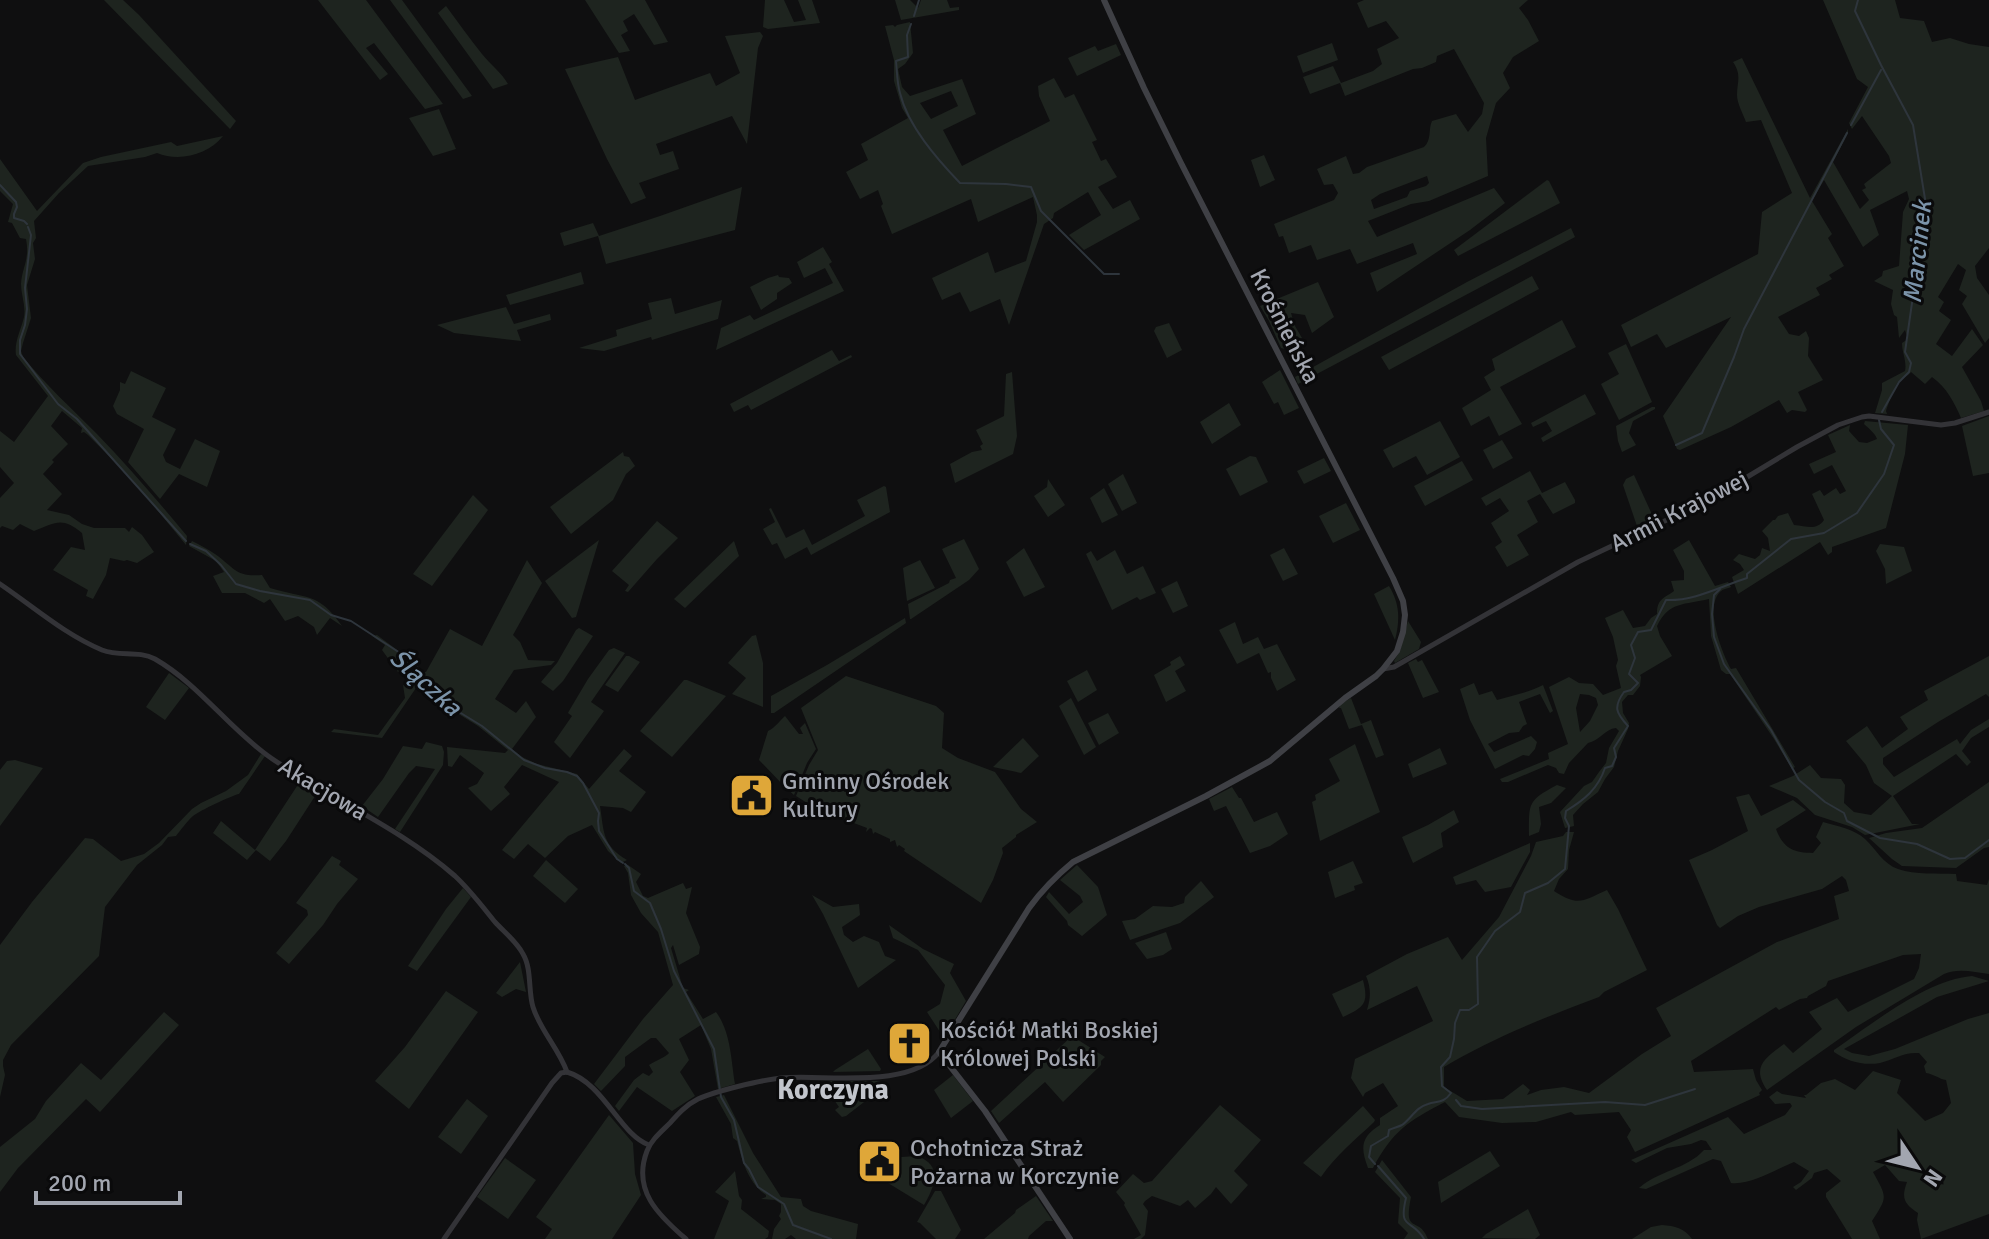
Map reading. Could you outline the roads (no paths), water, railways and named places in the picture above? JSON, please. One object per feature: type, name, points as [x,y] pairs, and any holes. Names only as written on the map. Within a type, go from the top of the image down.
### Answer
[{"type":"main road","name":"Krośnieńska","points":[[1104,0],[1181,163],[1400,593],[1405,611],[1403,632],[1397,651],[1383,669]]},
{"type":"main road","points":[[1070,1239],[985,1111],[939,1052],[1029,908],[1056,876],[1073,862],[1270,761],[1383,669]]},
{"type":"street","name":"Armii Krajowej","points":[[1383,669],[1394,667],[1578,562],[1709,500],[1773,460],[1838,425],[1869,416],[1941,425],[1989,412]]},
{"type":"street","name":"Akacjowa","points":[[0,584],[43,616],[105,651],[154,658],[203,696],[268,755],[358,808],[455,877],[524,954],[532,1005],[567,1072]]},
{"type":"street","points":[[686,1239],[669,1224],[646,1194],[642,1167],[649,1145],[687,1106],[717,1093],[779,1078],[897,1076],[918,1068],[939,1052]]},
{"type":"street","points":[[444,1239],[561,1073],[576,1075],[590,1086],[634,1137],[649,1145]]},
{"type":"waterway","points":[[914,16],[919,0]]},
{"type":"waterway","name":"Marcinek","points":[[1858,0],[1855,11],[1913,125],[1926,205],[1905,352],[1911,363],[1909,372],[1899,382],[1882,412]]},
{"type":"waterway","points":[[911,24],[907,35],[908,57],[896,61],[898,85],[916,130],[933,153],[960,183],[1031,187],[1041,211],[1104,274],[1119,274]]},
{"type":"waterway","points":[[1851,125],[1881,70]]},
{"type":"waterway","points":[[1676,445],[1702,433],[1744,329],[1847,133]]},
{"type":"waterway","name":"Ślączka","points":[[0,185],[16,202],[14,218],[27,224]]},
{"type":"waterway","name":"Ślączka","points":[[28,227],[31,235],[25,288],[27,309],[20,354],[58,404],[77,419],[186,541]]},
{"type":"waterway","name":"Marcinek","points":[[1375,1164],[1369,1157],[1371,1146],[1388,1136],[1389,1130],[1402,1125],[1420,1108],[1443,1100],[1451,1093],[1442,1086],[1441,1067],[1450,1057],[1460,1010],[1469,1010],[1478,1004],[1477,957],[1495,931],[1520,912],[1525,893],[1548,883],[1565,869],[1569,826],[1566,811],[1590,793],[1605,768],[1612,766],[1616,757],[1614,748],[1628,726],[1617,706],[1624,692],[1638,683],[1629,674],[1635,658],[1631,645],[1638,632],[1651,630],[1666,600],[1697,596],[1747,578],[1747,574],[1791,539],[1824,533],[1857,513],[1884,474],[1894,445],[1881,429],[1879,420]]},
{"type":"waterway","name":"Ślączka","points":[[190,544],[206,551],[236,584],[310,600],[331,615],[351,621],[419,669],[433,696],[482,726],[524,760],[577,776],[599,813],[599,831],[623,863]]},
{"type":"waterway","points":[[1720,589],[1714,595],[1712,614],[1714,637],[1724,664],[1771,730],[1799,780],[1844,813],[1847,821],[1880,838],[1917,844],[1950,859],[1965,858],[1989,840]]},
{"type":"waterway","name":"Ślączka","points":[[625,864],[629,868],[634,891],[650,903],[674,971],[714,1049],[721,1097],[734,1120],[744,1163],[758,1187],[784,1204],[793,1225],[831,1239]]},
{"type":"waterway","points":[[1456,1100],[1461,1106],[1482,1109],[1605,1102],[1645,1105],[1695,1089]]},
{"type":"waterway","name":"Marcinek","points":[[1378,1166],[1406,1198],[1405,1220],[1424,1239]]},
{"type":"place","name":"Gminny Ośrodek Kultury","points":[[751,795]]},
{"type":"place","name":"Kościół Matki Boskiej Królowej Polski","points":[[909,1044]]},
{"type":"place","name":"Ochotnicza Straż Pożarna w Korczynie","points":[[879,1162]]},
{"type":"district","name":"Korczyna","points":[[833,1089]]}]
